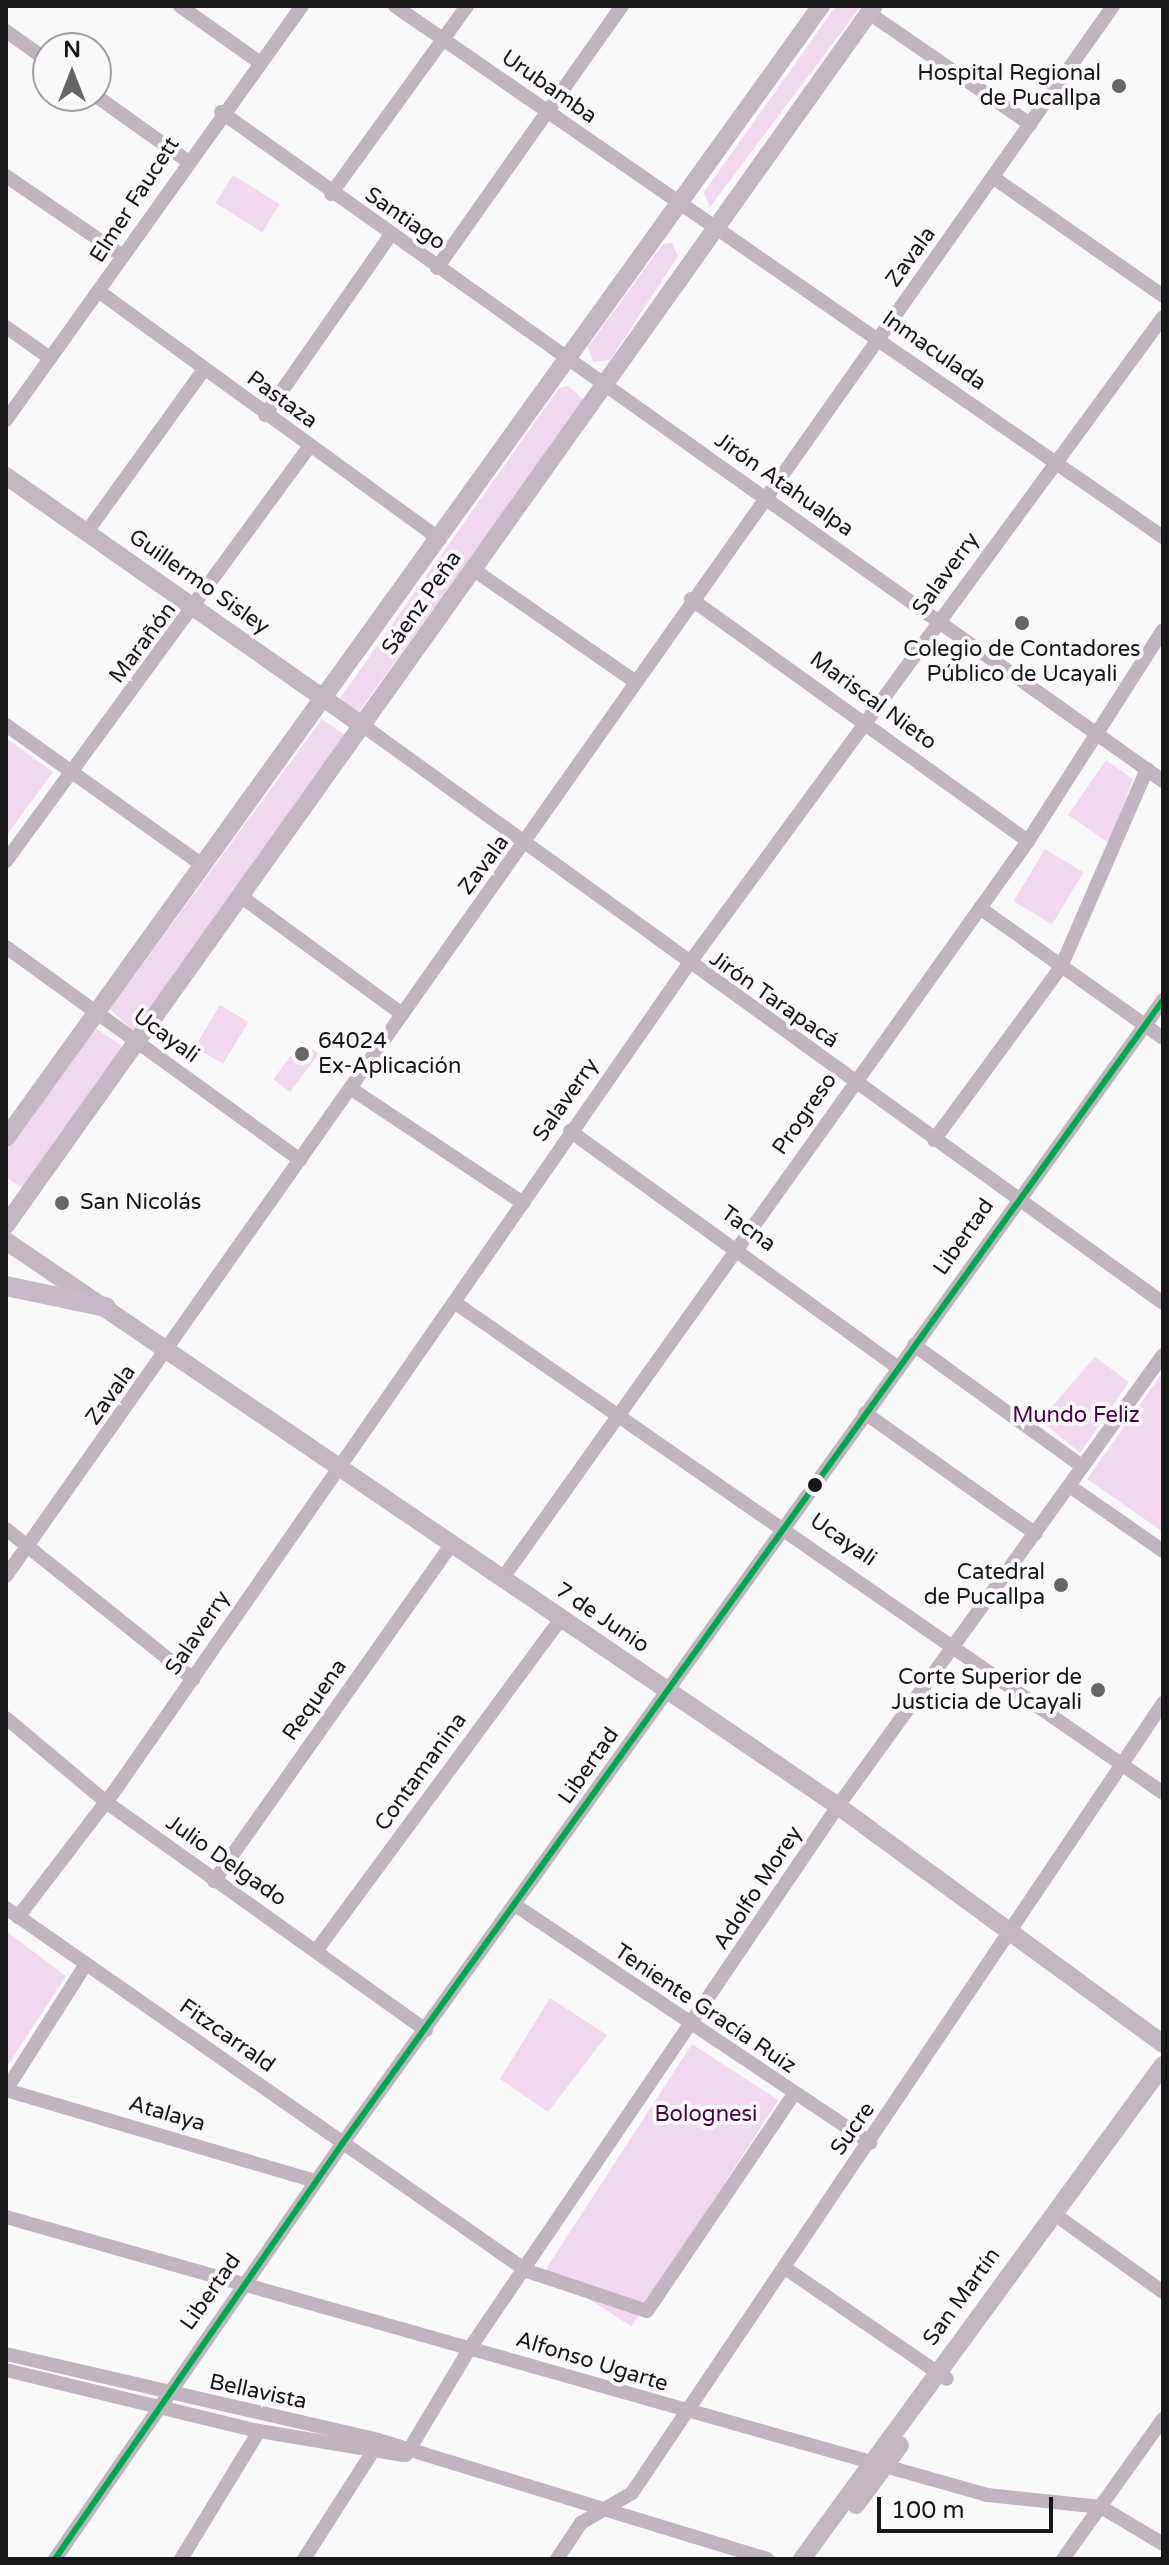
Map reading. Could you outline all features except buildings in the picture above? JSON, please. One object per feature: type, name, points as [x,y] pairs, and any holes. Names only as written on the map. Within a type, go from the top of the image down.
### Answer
[{"type":"highway","points":[[6,1286],[106,1307]]},
{"type":"main road","name":"Sáenz Peña","points":[[6,1138],[201,864],[328,698],[565,361],[821,6]]},
{"type":"main road","name":"Sáenz Peña","points":[[6,1225],[365,727],[602,385],[871,10]]},
{"type":"main road","name":"Guillermo Sisley","points":[[6,476],[195,610],[328,698],[365,727]]},
{"type":"main road","name":"7 de Junio","points":[[6,1241],[838,1806],[1163,2044]]},
{"type":"main road","name":"San Martín","points":[[802,2559],[878,2464],[1163,2065]]},
{"type":"main road","name":"San Martín","points":[[1058,2216],[1163,2082]]},
{"type":"main road","name":"San Martín","points":[[817,2559],[878,2464]]},
{"type":"street","points":[[180,6],[259,62]]},
{"type":"street","name":"Elmer Faucett","points":[[6,420],[101,293],[186,160],[302,6]]},
{"type":"street","name":"Urubamba","points":[[395,6],[677,204]]},
{"type":"street","points":[[331,194],[467,6]]},
{"type":"street","points":[[437,268],[549,114],[622,6]]},
{"type":"street","name":"Zavala","points":[[6,1576],[169,1353],[402,1014],[526,847],[633,680],[994,178],[1113,6]]},
{"type":"street","points":[[871,10],[1030,124]]},
{"type":"street","points":[[6,31],[32,50]]},
{"type":"street","points":[[112,107],[186,160]]},
{"type":"street","name":"Santiago","points":[[221,112],[331,194],[602,385]]},
{"type":"street","points":[[6,176],[123,256]]},
{"type":"street","points":[[994,178],[1163,296]]},
{"type":"street","name":"Inmaculada","points":[[677,204],[879,338],[1054,464],[1163,537]]},
{"type":"street","points":[[265,415],[390,236]]},
{"type":"street","name":"Pastaza","points":[[101,293],[203,371],[440,539]]},
{"type":"street","name":"Salaverry","points":[[12,1912],[106,1802],[688,965],[1163,317]]},
{"type":"street","points":[[6,327],[50,358]]},
{"type":"street","points":[[86,533],[203,371]]},
{"type":"street","name":"Jirón Atahualpa","points":[[602,385],[764,496],[938,624],[1163,781]]},
{"type":"street","name":"Marañón","points":[[6,861],[195,610],[309,447]]},
{"type":"street","points":[[474,570],[633,680]]},
{"type":"street","name":"Mariscal Nieto","points":[[691,599],[1028,841]]},
{"type":"street","name":"Progreso","points":[[502,1579],[619,1410],[1028,841],[1163,630]]},
{"type":"street","points":[[6,725],[201,864]]},
{"type":"street","name":"Jirón Tarapacá","points":[[365,727],[688,965],[1163,1303]]},
{"type":"street","points":[[934,1140],[1061,967],[1147,769]]},
{"type":"street","points":[[243,898],[402,1014]]},
{"type":"street","points":[[980,908],[1163,1038]]},
{"type":"street","name":"Ucayali","points":[[6,947],[300,1160]]},
{"type":"street","name":"Libertad","points":[[55,2559],[342,2144],[518,1907],[897,1367],[1163,1000]]},
{"type":"street","points":[[350,1088],[523,1203]]},
{"type":"street","name":"Tacna","points":[[570,1131],[737,1248],[897,1367]]},
{"type":"street","points":[[6,1294],[32,1291]]},
{"type":"street","name":"Ucayali","points":[[454,1302],[619,1410],[956,1646],[1120,1766],[1163,1793]]},
{"type":"street","points":[[914,1345],[1083,1467]]},
{"type":"street","name":"Adolfo Morey","points":[[406,2455],[470,2348],[527,2271],[693,2027],[838,1806],[1071,1487],[1163,1355]]},
{"type":"street","points":[[865,1413],[1036,1534]]},
{"type":"street","points":[[1071,1487],[1163,1551]]},
{"type":"street","points":[[6,1529],[29,1543],[193,1679]]},
{"type":"street","name":"Requena","points":[[214,1881],[452,1544]]},
{"type":"street","name":"Contamanina","points":[[316,1951],[561,1619]]},
{"type":"street","name":"Sucre","points":[[557,2559],[581,2523],[632,2493],[1012,1932],[1163,1703]]},
{"type":"street","name":"Julio Delgado","points":[[6,1718],[106,1802],[426,2030]]},
{"type":"street","name":"Teniente Gracía Ruiz","points":[[518,1907],[793,2095],[870,2143]]},
{"type":"street","name":"Fitzcarrald","points":[[12,1912],[527,2271],[647,2311],[793,2095]]},
{"type":"street","points":[[6,2090],[86,1964]]},
{"type":"street","name":"Atalaya","points":[[6,2090],[316,2181]]},
{"type":"street","points":[[1058,2216],[1163,2292]]},
{"type":"street","name":"Alfonso Ugarte","points":[[6,2217],[244,2282],[686,2413],[987,2495],[1101,2507],[1163,2544]]},
{"type":"street","points":[[785,2268],[942,2376]]},
{"type":"street","name":"Bellavista","points":[[6,2354],[259,2431],[372,2455],[406,2455]]},
{"type":"street","name":"Bellavista","points":[[6,2370],[378,2440],[406,2455],[606,2507],[767,2559]]},
{"type":"street","points":[[1063,2559],[1163,2419]]},
{"type":"street","points":[[181,2559],[259,2431]]},
{"type":"street","points":[[304,2559],[372,2455],[378,2440]]},
{"type":"green space","points":[[836,6],[861,6],[710,207],[704,192]]},
{"type":"green space","points":[[233,175],[280,204],[262,232],[216,203]]},
{"type":"green space","points":[[672,243],[678,256],[610,360],[593,362],[588,347],[663,244]]},
{"type":"green space","points":[[568,386],[584,400],[355,717],[336,704],[559,388]]},
{"type":"green space","points":[[322,719],[345,735],[136,1034],[110,1009]]},
{"type":"green space","points":[[6,738],[53,772],[6,836]]},
{"type":"green space","points":[[1106,760],[1133,779],[1109,843],[1068,815]]},
{"type":"green space","points":[[1045,849],[1084,872],[1052,924],[1014,901]]},
{"type":"green space","points":[[220,1005],[248,1022],[223,1064],[195,1047]]},
{"type":"green space","points":[[95,1028],[125,1048],[23,1188],[6,1177],[6,1152]]},
{"type":"green space","points":[[302,1041],[319,1054],[290,1092],[273,1079]]},
{"type":"green space","name":"Mundo Feliz","points":[[1095,1357],[1129,1382],[1080,1453],[1040,1420]]},
{"type":"green space","points":[[1163,1372],[1163,1532],[1087,1479]]},
{"type":"green space","points":[[6,1931],[66,1976],[6,2068]]},
{"type":"green space","points":[[550,1998],[607,2035],[548,2112],[500,2079]]},
{"type":"green space","name":"Bolognesi","points":[[692,2044],[778,2100],[631,2327],[545,2270]]},
{"type":"transit line","points":[[55,2559],[342,2144],[1163,1000]]},
{"type":"place","name":"Hospital Regional de Pucallpa","points":[[1119,86]]},
{"type":"place","name":"Colegio de Contadores Público de Ucayali","points":[[1022,623]]},
{"type":"place","name":"64024 Ex-Aplicación","points":[[302,1054]]},
{"type":"place","name":"San Nicolás","points":[[62,1203]]},
{"type":"place","name":"Catedral de Pucallpa","points":[[1061,1585]]},
{"type":"place","name":"Corte Superior de Justicia de Ucayali","points":[[1098,1690]]}]
